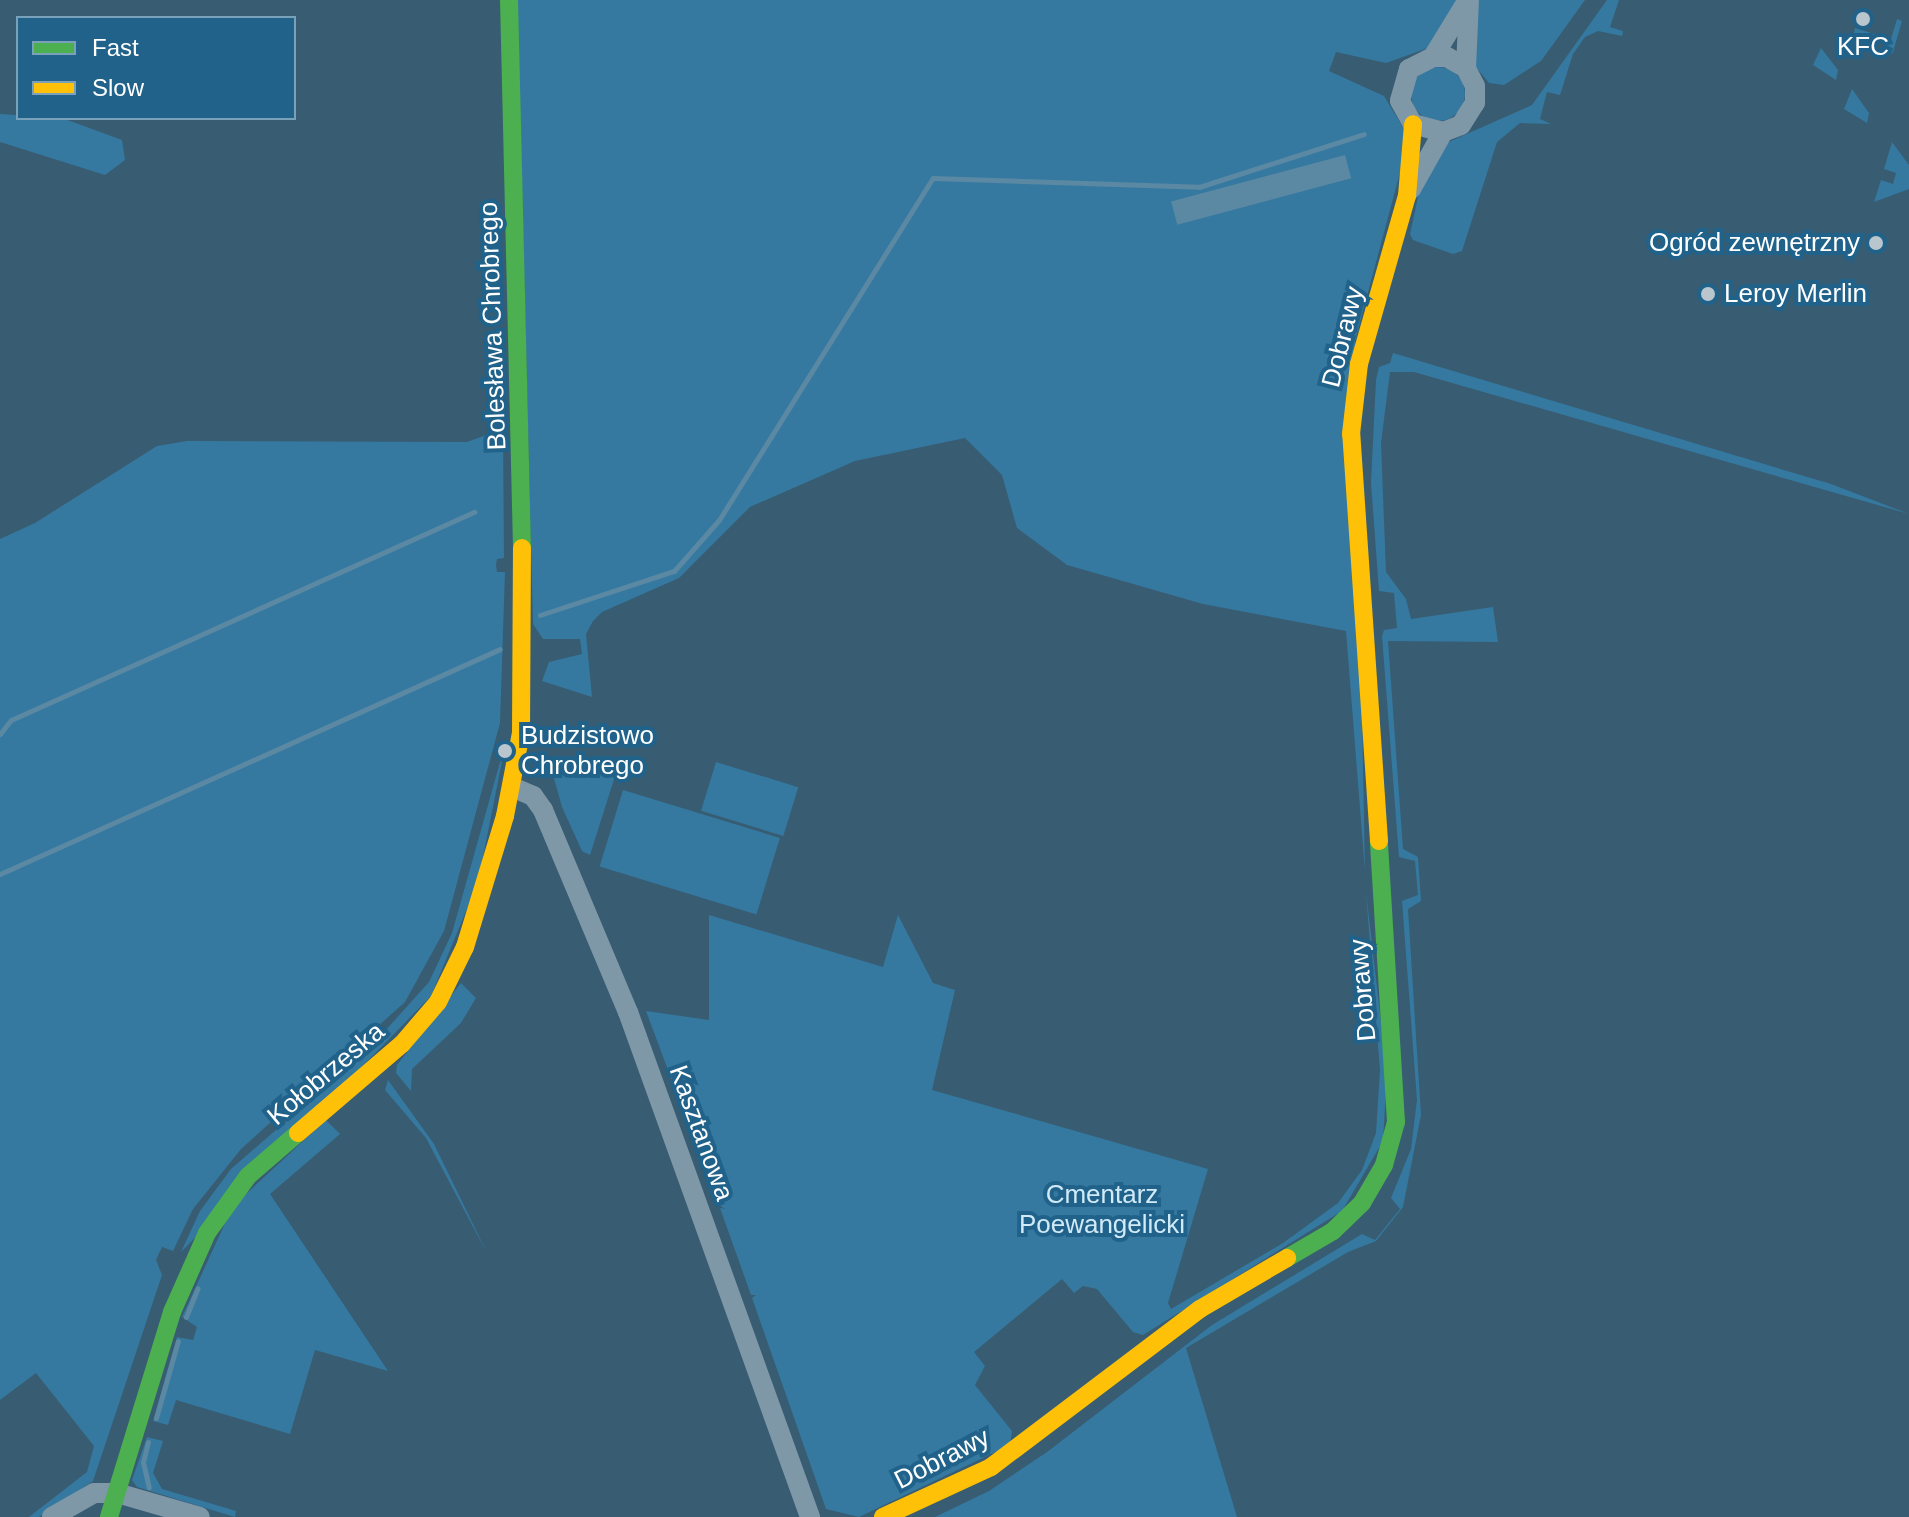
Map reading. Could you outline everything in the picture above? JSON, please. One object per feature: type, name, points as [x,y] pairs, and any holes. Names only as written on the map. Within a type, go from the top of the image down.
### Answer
[{"type":"street","name":"Bolesława Chrobrego","points":[[509,0],[525,652]]},
{"type":"street","name":"Dobrawy","points":[[883,1517],[991,1467],[1200,1309],[1333,1231],[1362,1203],[1384,1165],[1396,1122],[1396,1079],[1351,434],[1359,364],[1407,196],[1413,124],[1400,101],[1402,81],[1416,63],[1433,57],[1468,0]]},
{"type":"street","name":"Dobrawy","points":[[1407,196],[1443,132],[1461,125],[1475,103],[1475,86],[1466,68],[1468,0]]},
{"type":"street","points":[[1433,57],[1447,57],[1466,68]]},
{"type":"street","points":[[1413,124],[1443,132]]},
{"type":"street","name":"Kołobrzeska","points":[[109,1517],[172,1312],[207,1233],[248,1176],[402,1044],[438,1002],[472,928],[512,787],[525,652]]},
{"type":"street","name":"Kasztanowa","points":[[512,787],[533,796],[543,810],[628,1012],[810,1517]]},
{"type":"street","points":[[52,1517],[94,1493],[117,1493],[200,1517]]},
{"type":"green space","points":[[517,0],[1457,0],[1428,48],[1386,63],[1336,52],[1329,71],[1384,96],[1404,129],[1406,150],[1355,341],[1365,871],[1346,631],[1203,604],[1067,565],[1017,528],[1002,475],[965,438],[855,461],[750,507],[679,578],[602,612],[593,621],[586,634],[592,697],[542,681],[549,662],[582,654],[580,639],[543,639],[533,624]]},
{"type":"green space","points":[[1479,0],[1585,0],[1541,61],[1504,85],[1489,83],[1475,66],[1471,41]]},
{"type":"green space","points":[[1607,0],[1619,0],[1610,27],[1623,31],[1622,36],[1598,31],[1585,37],[1573,54],[1560,95],[1547,92],[1540,119],[1551,124],[1520,123],[1497,142],[1462,251],[1453,254],[1413,240],[1410,234],[1420,188],[1444,144],[1532,105]]},
{"type":"green space","points":[[1897,19],[1902,21],[1893,52],[1885,58],[1886,43],[1854,33],[1855,28],[1891,39]]},
{"type":"green space","points":[[1821,48],[1838,70],[1836,80],[1813,65]]},
{"type":"green space","points":[[1438,67],[1457,75],[1465,94],[1457,113],[1438,121],[1419,113],[1411,94],[1419,75]]},
{"type":"green space","points":[[1852,89],[1869,113],[1867,123],[1844,109]]},
{"type":"green space","points":[[0,114],[16,115],[16,120],[67,120],[122,140],[125,160],[105,175],[0,142]]},
{"type":"green space","points":[[1892,142],[1909,165],[1909,189],[1874,202],[1881,180],[1893,184],[1896,173],[1884,169]]},
{"type":"green space","points":[[1393,353],[1831,484],[1909,514],[1414,372],[1390,372],[1381,443],[1386,572],[1406,599],[1411,619],[1493,607],[1498,642],[1388,641],[1403,849],[1418,857],[1421,901],[1408,909],[1421,1115],[1403,1207],[1376,1241],[1348,1252],[1186,1348],[1237,1517],[935,1517],[989,1491],[1047,1452],[1212,1325],[1362,1234],[1375,1240],[1400,1209],[1391,1198],[1411,1149],[1417,1100],[1402,901],[1418,895],[1415,861],[1399,857],[1382,636],[1384,630],[1397,628],[1394,593],[1379,591],[1371,483],[1376,380],[1379,367],[1390,363]]},
{"type":"green space","points":[[503,429],[504,558],[497,559],[496,565],[497,572],[505,572],[500,723],[444,931],[405,1002],[241,1149],[193,1209],[173,1251],[162,1247],[156,1260],[162,1275],[93,1481],[39,1517],[29,1517],[87,1472],[94,1446],[36,1373],[0,1400],[0,539],[35,523],[157,446],[187,441],[467,442]]},
{"type":"green space","points":[[506,741],[478,882],[431,996],[181,1252],[200,1211],[231,1169],[366,1052],[429,982],[452,933]]},
{"type":"green space","points":[[575,761],[616,773],[590,855],[582,851],[562,807],[550,764]]},
{"type":"green space","points":[[716,762],[798,787],[783,836],[701,811]]},
{"type":"green space","points":[[623,790],[780,838],[756,914],[600,867]]},
{"type":"green space","name":"Cmentarz Poewangelicki","points":[[1366,892],[1387,1074],[1383,1141],[1342,1211],[1143,1335],[1133,1332],[1097,1289],[1083,1286],[1074,1293],[1062,1279],[974,1352],[985,1366],[975,1385],[1012,1431],[1010,1445],[859,1517],[826,1509],[752,1298],[756,1295],[751,1295],[720,1208],[725,1209],[718,1204],[646,1011],[709,1020],[709,915],[883,967],[898,915],[933,983],[955,990],[932,1090],[1208,1169],[1168,1303],[1171,1309],[1283,1243],[1338,1203],[1362,1170],[1376,1133],[1380,1070]]},
{"type":"green space","points":[[461,983],[476,998],[461,1023],[412,1069],[411,1091],[396,1073],[397,1065]]},
{"type":"green space","points":[[388,1080],[434,1144],[488,1255],[426,1138],[385,1090]]},
{"type":"green space","points":[[326,1120],[340,1134],[270,1194],[388,1371],[315,1350],[290,1434],[176,1400],[168,1425],[153,1421],[177,1337],[193,1340],[197,1327],[182,1317],[233,1206]]},
{"type":"green space","points":[[147,1437],[163,1441],[153,1473],[162,1489],[236,1511],[235,1517],[137,1487],[132,1480]]},
{"type":"shaded area","points":[[1345,155],[1351,178],[1177,225],[1171,202]]},
{"type":"waterway","points":[[540,615],[674,571],[719,520],[933,178],[1199,187],[1364,134]]},
{"type":"waterway","points":[[0,734],[11,720],[474,512]]},
{"type":"waterway","points":[[0,874],[500,649]]},
{"type":"waterway","points":[[186,1317],[198,1288]]},
{"type":"waterway","points":[[156,1418],[178,1341]]},
{"type":"waterway","points":[[148,1442],[143,1462],[149,1487]]},
{"type":"traffic: fast","points":[[509,0],[522,548]]},
{"type":"traffic: fast","points":[[1287,1258],[1333,1231],[1362,1203],[1384,1165],[1396,1122],[1379,841]]},
{"type":"traffic: fast","points":[[109,1517],[172,1312],[207,1233],[248,1176],[298,1133]]},
{"type":"traffic: slow","points":[[1379,841],[1351,434],[1359,364],[1407,196],[1413,124]]},
{"type":"traffic: slow","points":[[298,1133],[402,1044],[438,1002],[465,947],[505,816],[521,733],[522,548]]},
{"type":"traffic: slow","points":[[883,1517],[991,1467],[1200,1309],[1287,1258]]},
{"type":"place","name":"KFC","points":[[1863,19]]},
{"type":"place","name":"Ogród zewnętrzny","points":[[1876,243]]},
{"type":"place","name":"Leroy Merlin","points":[[1708,294]]},
{"type":"place","name":"Budzistowo Chrobrego","points":[[505,751]]}]
